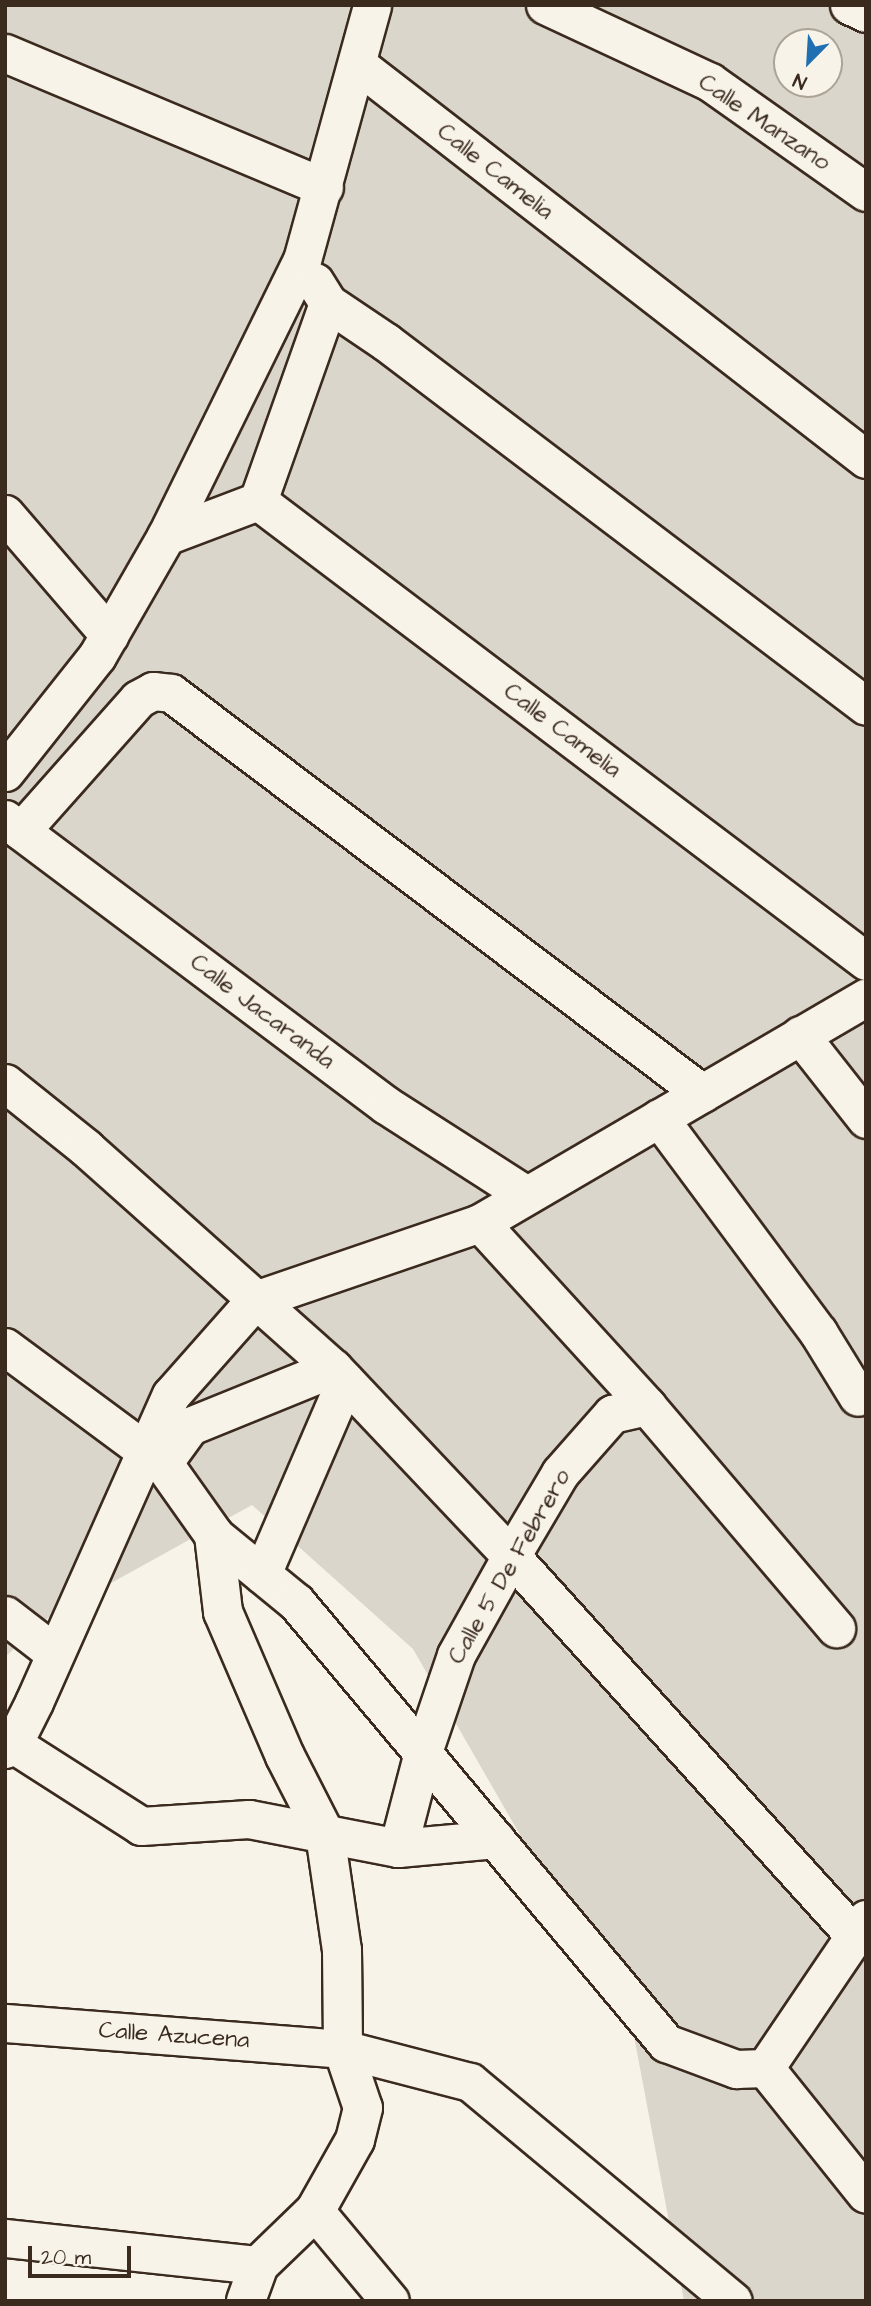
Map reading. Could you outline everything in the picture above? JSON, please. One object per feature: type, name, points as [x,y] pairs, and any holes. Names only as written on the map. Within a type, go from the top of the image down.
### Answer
[{"type":"street","points":[[5,772],[108,635],[166,536],[302,260],[372,5]]},
{"type":"street","name":"Calle Manzano","points":[[545,5],[710,82],[866,192]]},
{"type":"street","points":[[849,5],[866,13]]},
{"type":"street","points":[[5,53],[324,187]]},
{"type":"street","name":"Calle Camelia","points":[[357,64],[866,459]]},
{"type":"street","points":[[302,260],[328,303],[866,706]]},
{"type":"street","points":[[166,536],[258,501],[328,303]]},
{"type":"street","name":"Calle Camelia","points":[[258,501],[866,961]]},
{"type":"street","points":[[5,514],[108,635]]},
{"type":"street","points":[[13,825],[138,699],[153,691],[171,693],[702,1093]]},
{"type":"street","name":"Calle Jacaranda","points":[[13,825],[386,1105],[526,1195]]},
{"type":"street","points":[[496,1839],[398,1848],[248,1819],[141,1826],[9,1746],[53,1652],[155,1457],[171,1395],[255,1300],[480,1223],[866,997]]},
{"type":"street","points":[[800,1035],[866,1119]]},
{"type":"street","points":[[5,1083],[86,1148],[339,1374],[860,1927],[765,2068]]},
{"type":"street","points":[[659,1118],[818,1332],[858,1397]]},
{"type":"street","points":[[480,1223],[647,1406],[836,1628]]},
{"type":"street","points":[[5,1347],[155,1457],[214,1535],[296,1602],[666,2043],[736,2069],[765,2068]]},
{"type":"street","points":[[155,1457],[190,1426],[339,1374]]},
{"type":"street","points":[[262,1574],[339,1374]]},
{"type":"street","name":"Calle 5 De Febrero","points":[[398,1848],[423,1752],[456,1655],[511,1556],[560,1473],[612,1414],[647,1406]]},
{"type":"street","points":[[214,1535],[223,1612],[285,1756],[325,1834],[342,1950],[343,2049],[363,2108],[355,2140],[315,2211],[259,2265],[246,2301]]},
{"type":"street","points":[[5,1615],[53,1652]]},
{"type":"street","name":"Calle Azucena","points":[[5,2024],[343,2049],[470,2082],[733,2301]]},
{"type":"street","points":[[765,2068],[866,2194]]},
{"type":"street","points":[[315,2211],[390,2301]]},
{"type":"street","points":[[5,2238],[259,2265]]},
{"type":"shaded area","points":[[5,5],[866,5],[866,2301],[684,2301],[633,2031],[413,1649],[252,1505],[48,1618],[5,1657]]}]
